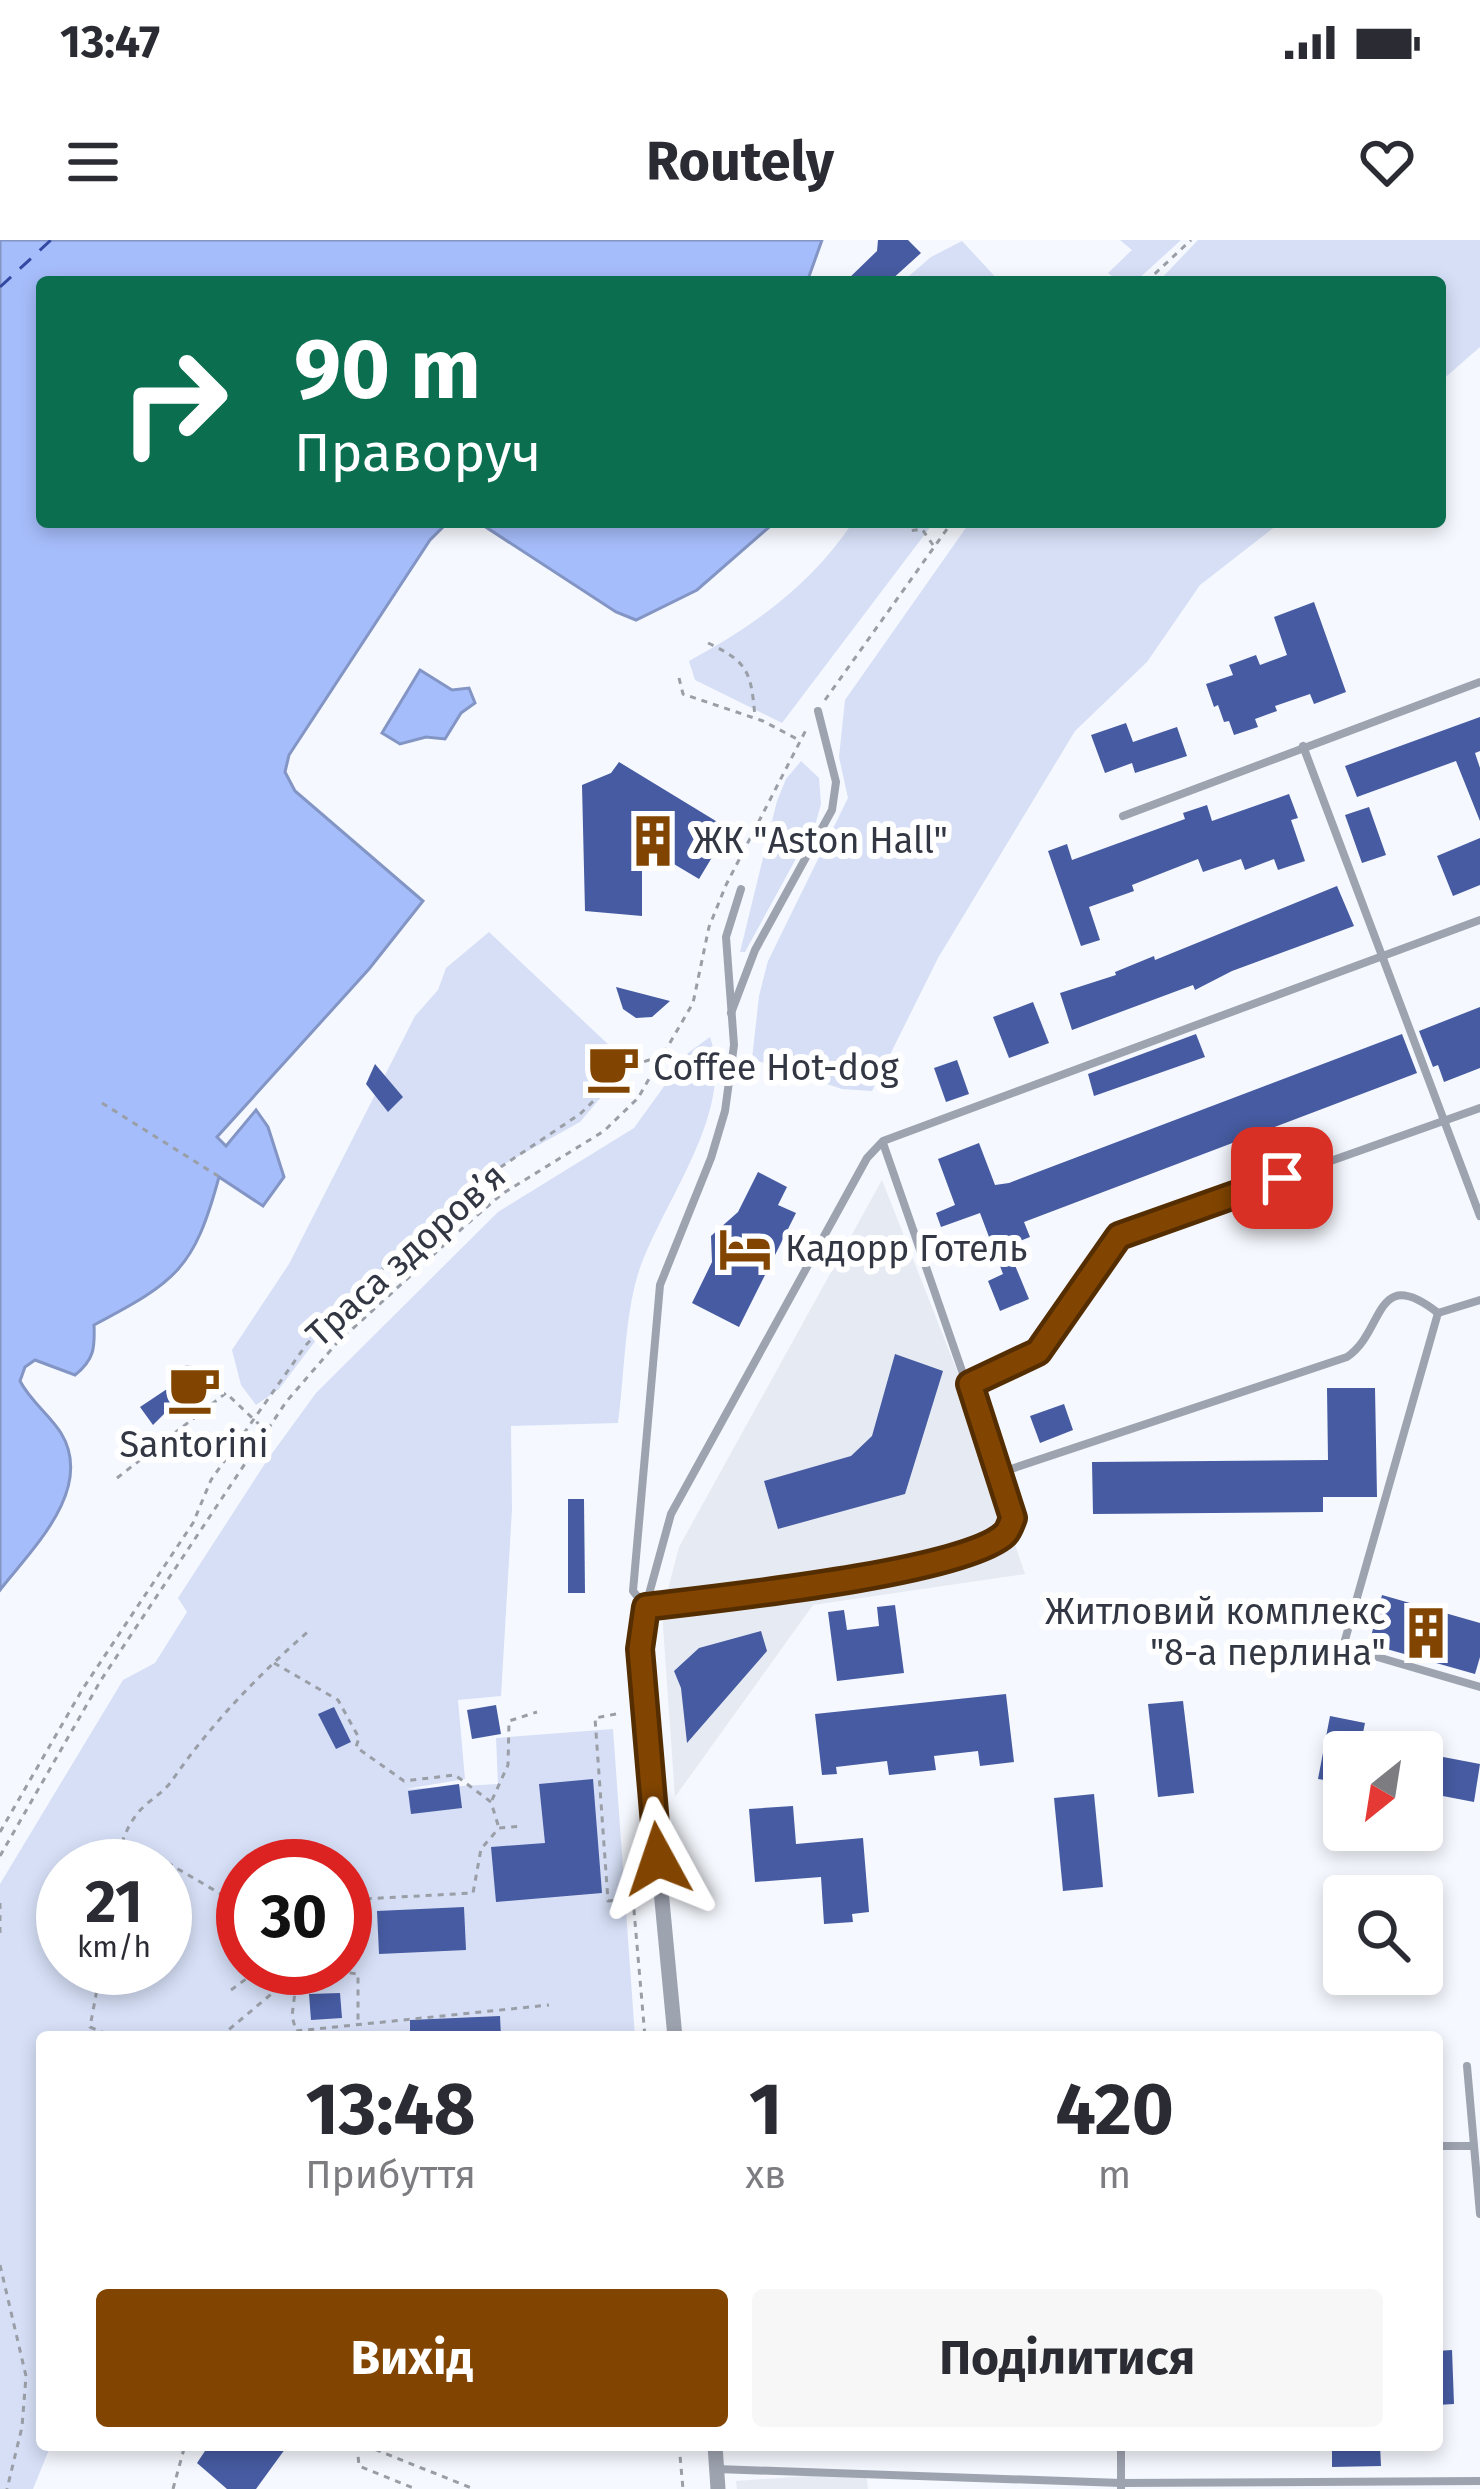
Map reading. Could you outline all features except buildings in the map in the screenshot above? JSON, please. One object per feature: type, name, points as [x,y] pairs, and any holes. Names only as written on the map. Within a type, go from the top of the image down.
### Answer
[{"type":"street","points":[[646,1607],[640,1649],[642,1691],[674,2031]]},
{"type":"street","points":[[716,2451],[718,2489]]},
{"type":"lane","points":[[1123,817],[1480,682]]},
{"type":"lane","points":[[730,1014],[755,950],[832,810],[836,782],[818,711]]},
{"type":"lane","points":[[1304,746],[1480,1216]]},
{"type":"lane","points":[[646,1607],[633,1591],[660,1285],[725,1111],[734,1045],[726,937],[741,889]]},
{"type":"lane","points":[[646,1607],[671,1514],[867,1158],[883,1142],[1480,920]]},
{"type":"lane","points":[[970,1384],[1038,1352],[1119,1236],[1480,1108]]},
{"type":"lane","points":[[646,1607],[766,1592],[953,1559],[1005,1534],[1013,1518],[883,1142]]},
{"type":"lane","points":[[998,1473],[1347,1357],[1366,1340],[1377,1310],[1398,1296],[1411,1296],[1438,1313],[1480,1300]]},
{"type":"lane","points":[[1438,1313],[1343,1647],[1480,1687]]},
{"type":"lane","points":[[1467,2066],[1480,2214]]},
{"type":"lane","points":[[1443,2146],[1474,2146]]},
{"type":"lane","points":[[1121,2451],[1121,2486]]},
{"type":"lane","points":[[717,2469],[1121,2486],[1480,2481]]},
{"type":"path","points":[[1152,276],[1191,240]]},
{"type":"path","points":[[908,528],[922,530],[934,546]]},
{"type":"path","name":"Траса здоров’я","points":[[0,1856],[101,1680],[266,1431],[336,1344],[502,1194],[604,1131],[638,1098],[692,1003],[709,927],[726,885],[800,740],[948,528]]},
{"type":"path","points":[[708,643],[739,658],[750,676],[756,718]]},
{"type":"path","points":[[680,678],[683,694],[756,718],[800,740]]},
{"type":"path","points":[[0,1832],[82,1690],[193,1523],[211,1480],[306,1345],[474,1185],[580,1114],[630,1066],[664,1055]]},
{"type":"path","points":[[102,1102],[218,1176]]},
{"type":"path","points":[[117,1478],[226,1393],[266,1431]]},
{"type":"path","points":[[123,1839],[137,1813],[168,1786],[188,1754],[272,1662],[311,1629]]},
{"type":"path","points":[[272,1662],[338,1700],[359,1738],[356,1747],[404,1781],[455,1775],[491,1802],[499,1828]]},
{"type":"path","points":[[491,1802],[508,1765],[509,1721],[537,1712]]},
{"type":"path","points":[[616,1714],[595,1718],[608,1901],[633,1900],[644,2031]]},
{"type":"path","points":[[372,1898],[473,1893],[482,1849],[499,1828],[523,1826]]},
{"type":"path","points":[[0,1904],[0,1933]]},
{"type":"path","points":[[95,1995],[90,2027],[100,2031]]},
{"type":"path","points":[[227,2031],[270,1995]]},
{"type":"path","points":[[295,1995],[296,2031],[548,2005]]},
{"type":"path","points":[[358,1995],[358,2023]]},
{"type":"path","points":[[0,2265],[26,2376],[22,2427],[7,2489]]},
{"type":"path","points":[[173,2489],[183,2451]]},
{"type":"path","points":[[360,2451],[359,2466],[416,2489]]},
{"type":"path","points":[[376,2451],[474,2489]]},
{"type":"path","points":[[680,2451],[683,2489]]},
{"type":"shaded area","points":[[1120,240],[1181,240],[1142,276],[1108,273],[1132,250]]},
{"type":"shaded area","points":[[1198,240],[1480,240],[1480,347],[1446,377],[1446,276],[1164,276]]},
{"type":"shaded area","points":[[962,241],[994,276],[909,276],[931,257]]},
{"type":"shaded area","points":[[849,528],[929,528],[782,723],[695,680],[689,661],[780,602]]},
{"type":"shaded area","points":[[966,528],[1273,528],[1200,585],[1147,662],[1075,731],[938,958],[872,1091],[842,1089],[752,1059],[768,961],[848,798],[839,757],[845,700]]},
{"type":"shaded area","points":[[801,761],[819,778],[821,804],[816,822],[745,952],[740,952],[777,801],[786,779]]},
{"type":"shaded area","points":[[489,932],[629,1064],[580,1122],[501,1166],[378,1272],[329,1323],[279,1389],[256,1405],[241,1385],[232,1350],[289,1264],[415,1016],[438,990],[446,968]]},
{"type":"shaded area","points":[[710,1037],[713,1096],[705,1127],[638,1274],[618,1423],[511,1426],[512,1509],[501,1696],[458,1700],[465,1779],[405,1789],[498,1784],[496,1738],[613,1729],[635,2031],[36,2031],[36,2451],[49,2451],[33,2489],[0,2489],[0,1884],[123,1680],[155,1663],[187,1612],[178,1598],[316,1393],[498,1212],[634,1128],[688,1053]]},
{"type":"shaded area","points":[[882,1180],[957,1371],[1025,1574],[813,1605],[675,1797],[662,1612],[679,1547]]},
{"type":"shaded area","points":[[866,2472],[868,2489],[737,2489],[736,2481]]},
{"type":"water","points":[[0,240],[822,240],[809,276],[36,276],[36,528],[442,528],[289,755],[285,772],[295,791],[423,901],[369,969],[217,1137],[226,1146],[256,1110],[268,1127],[284,1177],[263,1206],[219,1177],[190,1253],[163,1283],[94,1325],[92,1353],[75,1375],[35,1360],[25,1367],[20,1381],[61,1433],[70,1475],[55,1517],[0,1590]]},
{"type":"water","points":[[487,528],[768,528],[697,590],[636,620],[616,612]]},
{"type":"water","points":[[420,670],[452,690],[469,688],[475,703],[461,713],[445,739],[426,737],[400,744],[382,733]]},
{"type":"ferry route","points":[[0,287],[51,240]]},
{"type":"place","name":"ЖК \"Aston Hall\"","points":[[653,841]]},
{"type":"place","name":"Coffee Hot-dog","points":[[613,1068]]},
{"type":"place","name":"Кадорр Готель","points":[[745,1249]]},
{"type":"place","name":"Santorini","points":[[194,1389]]},
{"type":"place","name":"Житловий комплекс \"8-а перлина\"","points":[[1426,1633]]},
{"type":"route","points":[[658,1859],[642,1691],[640,1649],[646,1607],[766,1592],[953,1559],[1005,1534],[1013,1518],[970,1384],[1038,1352],[1119,1236],[1282,1178]]}]
